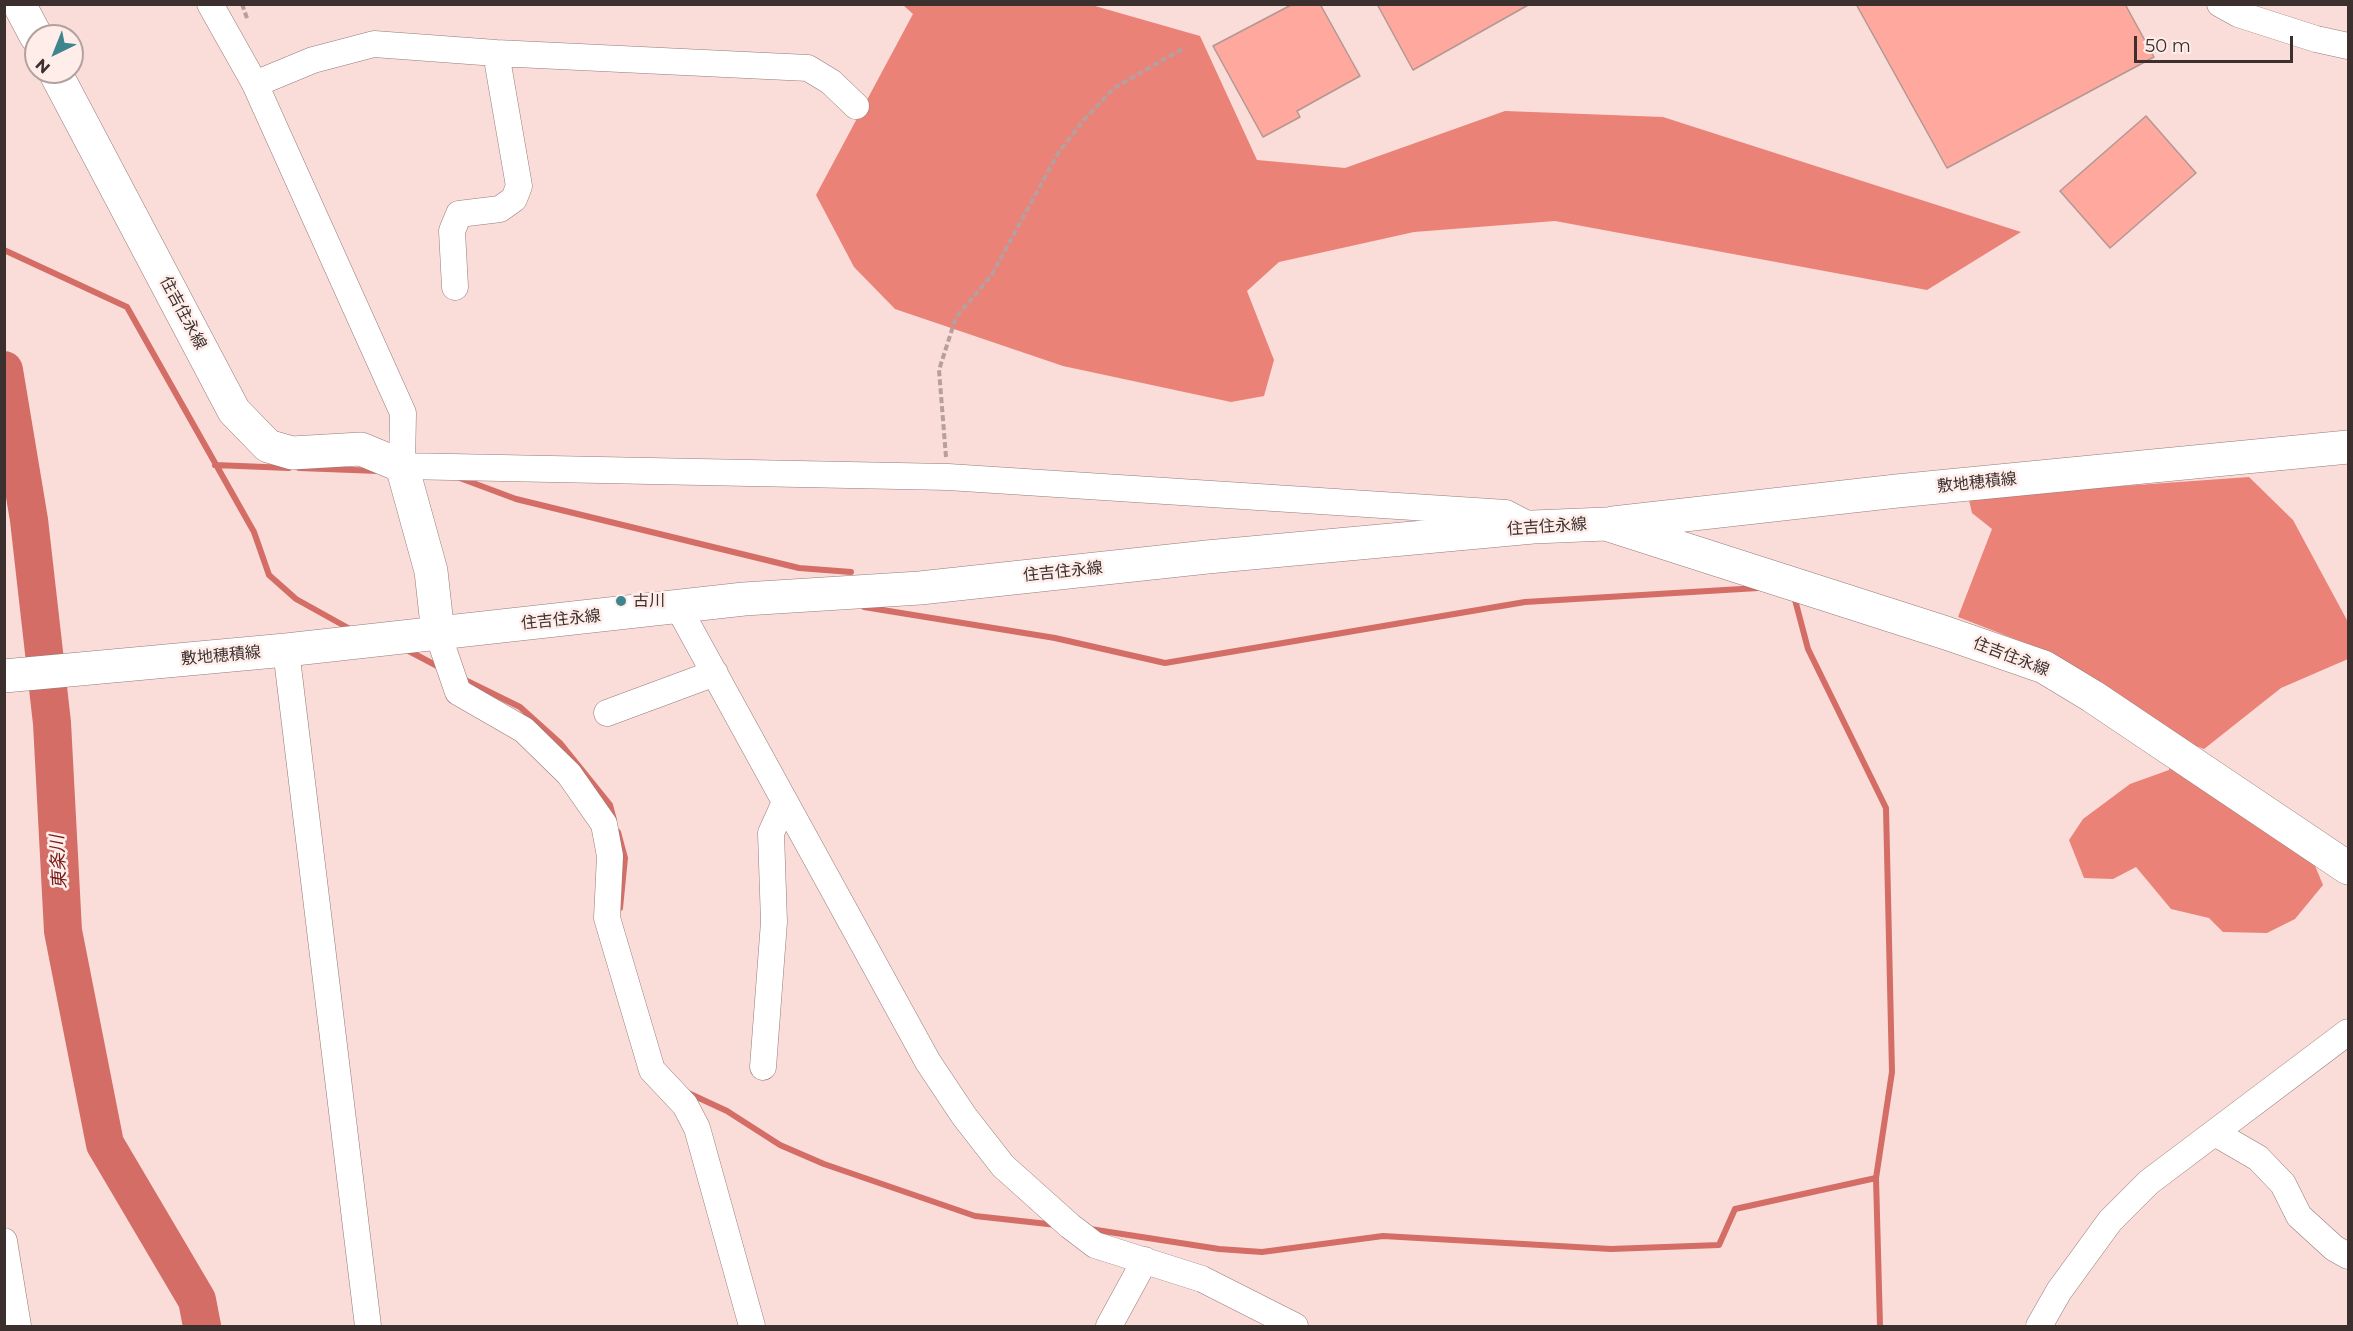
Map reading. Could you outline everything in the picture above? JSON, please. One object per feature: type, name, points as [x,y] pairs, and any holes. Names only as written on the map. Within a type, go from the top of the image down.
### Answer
[{"type":"main road","points":[[19,4],[30,24]]},
{"type":"main road","name":"住吉住永線","points":[[61,84],[234,411],[267,446],[292,453],[361,449],[402,466]]},
{"type":"main road","name":"敷地穂積線","points":[[1606,524],[1909,490],[2349,447]]},
{"type":"main road","points":[[402,466],[431,571],[438,634]]},
{"type":"main road","name":"住吉住永線","points":[[438,634],[744,599],[920,588],[1207,557],[1533,527],[1606,524],[1946,633],[2044,667],[2092,696],[2349,868]]},
{"type":"main road","name":"敷地穂積線","points":[[4,676],[438,634]]},
{"type":"street","points":[[210,4],[255,84],[403,413],[402,466],[948,477],[1506,513],[1533,527]]},
{"type":"street","points":[[2220,4],[2238,14],[2316,39],[2349,46]]},
{"type":"street","points":[[255,84],[313,60],[374,44],[496,53],[808,68],[831,82],[856,106]]},
{"type":"street","points":[[455,287],[452,231],[459,214],[500,209],[514,199],[519,186],[496,53]]},
{"type":"street","points":[[678,606],[928,1062],[964,1116],[997,1157],[1070,1226],[1095,1245],[1202,1279],[1295,1326]]},
{"type":"street","points":[[438,634],[458,692],[524,730],[569,774],[604,824],[610,856],[607,918],[652,1070],[685,1105],[697,1128],[752,1326]]},
{"type":"street","points":[[286,650],[368,1326]]},
{"type":"street","points":[[606,713],[715,674]]},
{"type":"street","points":[[763,1066],[774,922],[771,833],[785,802]]},
{"type":"street","points":[[2039,1326],[2058,1291],[2110,1221],[2149,1182],[2182,1155],[2216,1133],[2349,1032]]},
{"type":"street","points":[[2216,1133],[2258,1158],[2283,1184],[2299,1216],[2334,1248],[2349,1256]]},
{"type":"street","points":[[4,1241],[16,1325]]},
{"type":"street","points":[[1109,1326],[1145,1260]]},
{"type":"path","points":[[948,477],[939,370],[956,317],[991,276],[1057,155],[1082,122],[1114,88],[1184,48]]},
{"type":"shaded area","points":[[1088,4],[1200,36],[1257,160],[1345,168],[1505,111],[1663,117],[2021,232],[1927,290],[1555,221],[1414,232],[1279,262],[1247,291],[1274,360],[1264,396],[1231,402],[1063,366],[895,309],[854,267],[816,195],[913,14],[903,5]]},
{"type":"shaded area","points":[[2249,477],[2293,520],[2348,622],[2348,659],[2281,688],[2204,749],[2175,738],[2051,653],[1958,617],[1992,529],[1972,513],[1969,500],[1997,495]]},
{"type":"shaded area","points":[[2171,761],[2311,856],[2323,885],[2295,919],[2267,933],[2223,932],[2209,918],[2171,909],[2136,867],[2113,879],[2084,878],[2069,840],[2083,819],[2130,784],[2169,770]]},
{"type":"building","points":[[1293,4],[1320,4],[1360,76],[1297,111],[1300,117],[1263,137],[1213,46]]},
{"type":"building","points":[[1377,4],[1530,4],[1413,70]]},
{"type":"building","points":[[1856,4],[2125,4],[2154,57],[1947,168]]},
{"type":"building","points":[[2146,116],[2196,173],[2110,248],[2060,191]]},
{"type":"waterway","points":[[4,250],[127,307],[254,532],[269,575],[296,599],[350,629]]},
{"type":"waterway","name":"東条川","points":[[4,370],[29,520],[52,723],[63,931],[105,1144],[197,1300],[202,1326]]},
{"type":"waterway","points":[[215,465],[289,468]]},
{"type":"waterway","points":[[299,468],[379,471]]},
{"type":"waterway","points":[[457,477],[516,499],[799,568],[851,572]]},
{"type":"waterway","points":[[864,607],[1055,638],[1165,663],[1525,602],[1758,588]]},
{"type":"waterway","points":[[1794,596],[1808,649],[1886,808],[1892,1072],[1876,1178],[1880,1326]]},
{"type":"waterway","points":[[405,649],[441,668]]},
{"type":"waterway","points":[[461,678],[520,707],[560,743],[610,805],[614,820]]},
{"type":"waterway","points":[[618,832],[625,858],[620,908]]},
{"type":"waterway","points":[[686,1092],[727,1111],[780,1145],[824,1164],[975,1216],[1057,1225]]},
{"type":"waterway","points":[[1090,1229],[1219,1249],[1262,1252],[1383,1236],[1611,1249],[1719,1245],[1735,1209],[1876,1178]]},
{"type":"place","name":"古川","points":[[621,601]]}]
